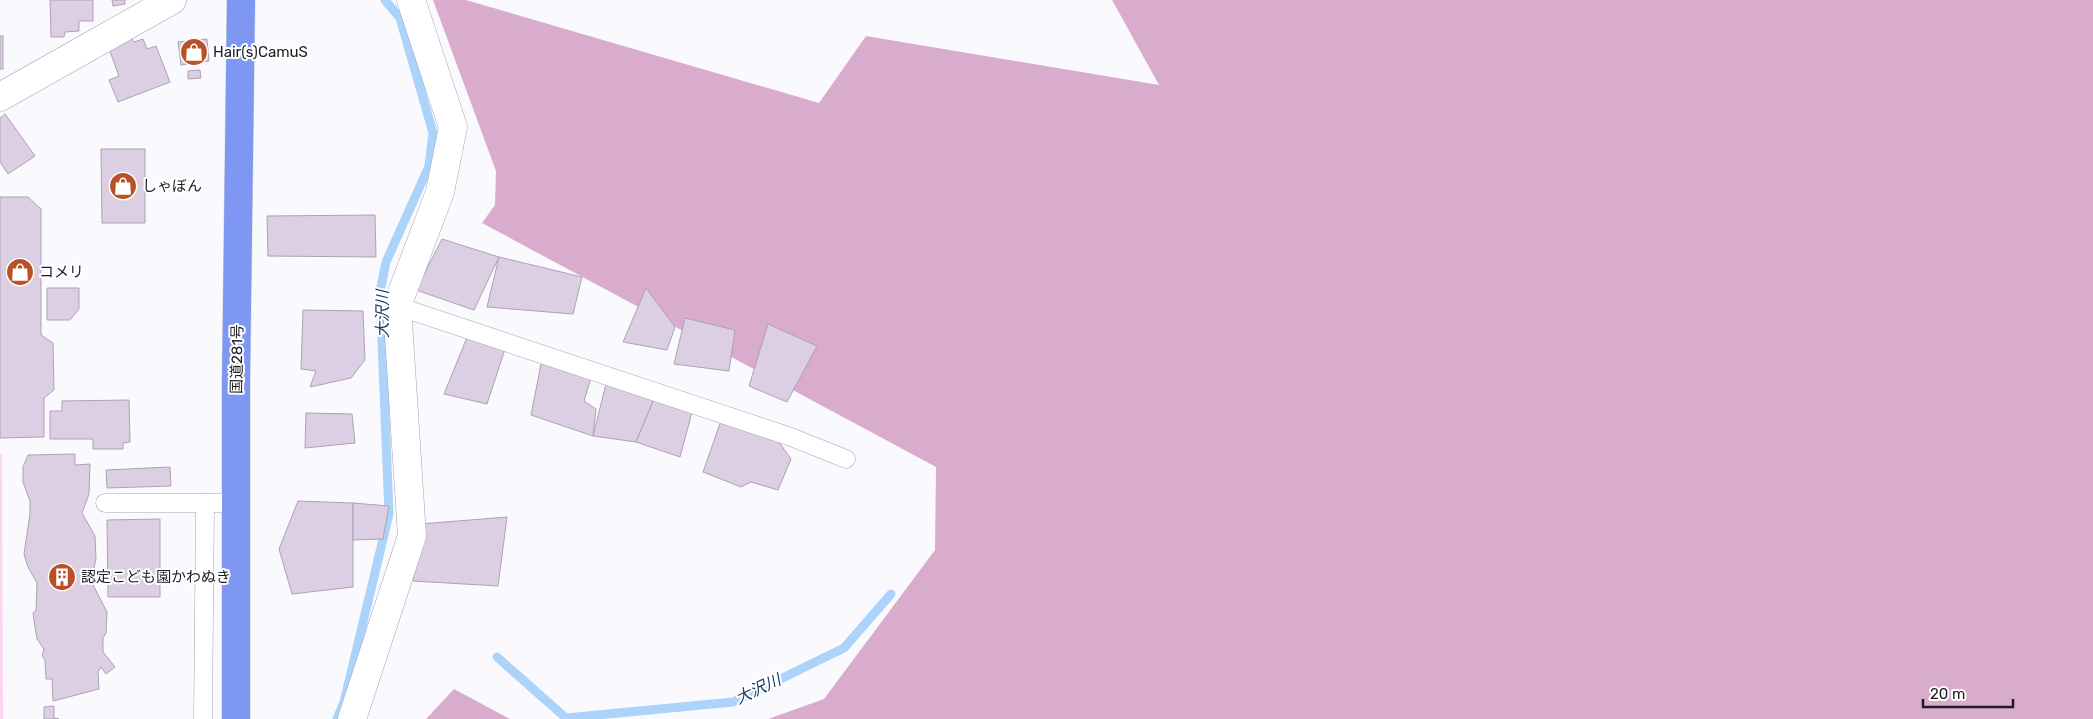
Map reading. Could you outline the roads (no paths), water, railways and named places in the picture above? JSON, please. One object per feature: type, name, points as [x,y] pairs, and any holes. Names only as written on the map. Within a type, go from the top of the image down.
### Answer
[{"type":"highway","name":"国道281号","points":[[236,719],[236,503],[241,0]]},
{"type":"street","points":[[0,97],[172,0]]},
{"type":"street","points":[[352,719],[412,536],[397,306],[440,192],[453,127],[411,0]]},
{"type":"lane","points":[[397,306],[791,438],[846,459]]},
{"type":"lane","points":[[105,503],[236,503]]},
{"type":"lane","points":[[203,719],[205,503]]},
{"type":"waterway","name":"大沢川","points":[[337,719],[344,702],[389,514],[380,292],[386,262],[429,166],[433,133],[400,18],[385,0]]},
{"type":"waterway","name":"大沢川","points":[[497,657],[566,718],[733,702],[844,648],[891,594]]},
{"type":"place","name":"Hair(s)CamuS","points":[[194,52]]},
{"type":"place","name":"しゃぼん","points":[[123,186]]},
{"type":"place","name":"コメリ","points":[[20,272]]},
{"type":"place","name":"認定こども園かわぬき","points":[[62,577]]}]
